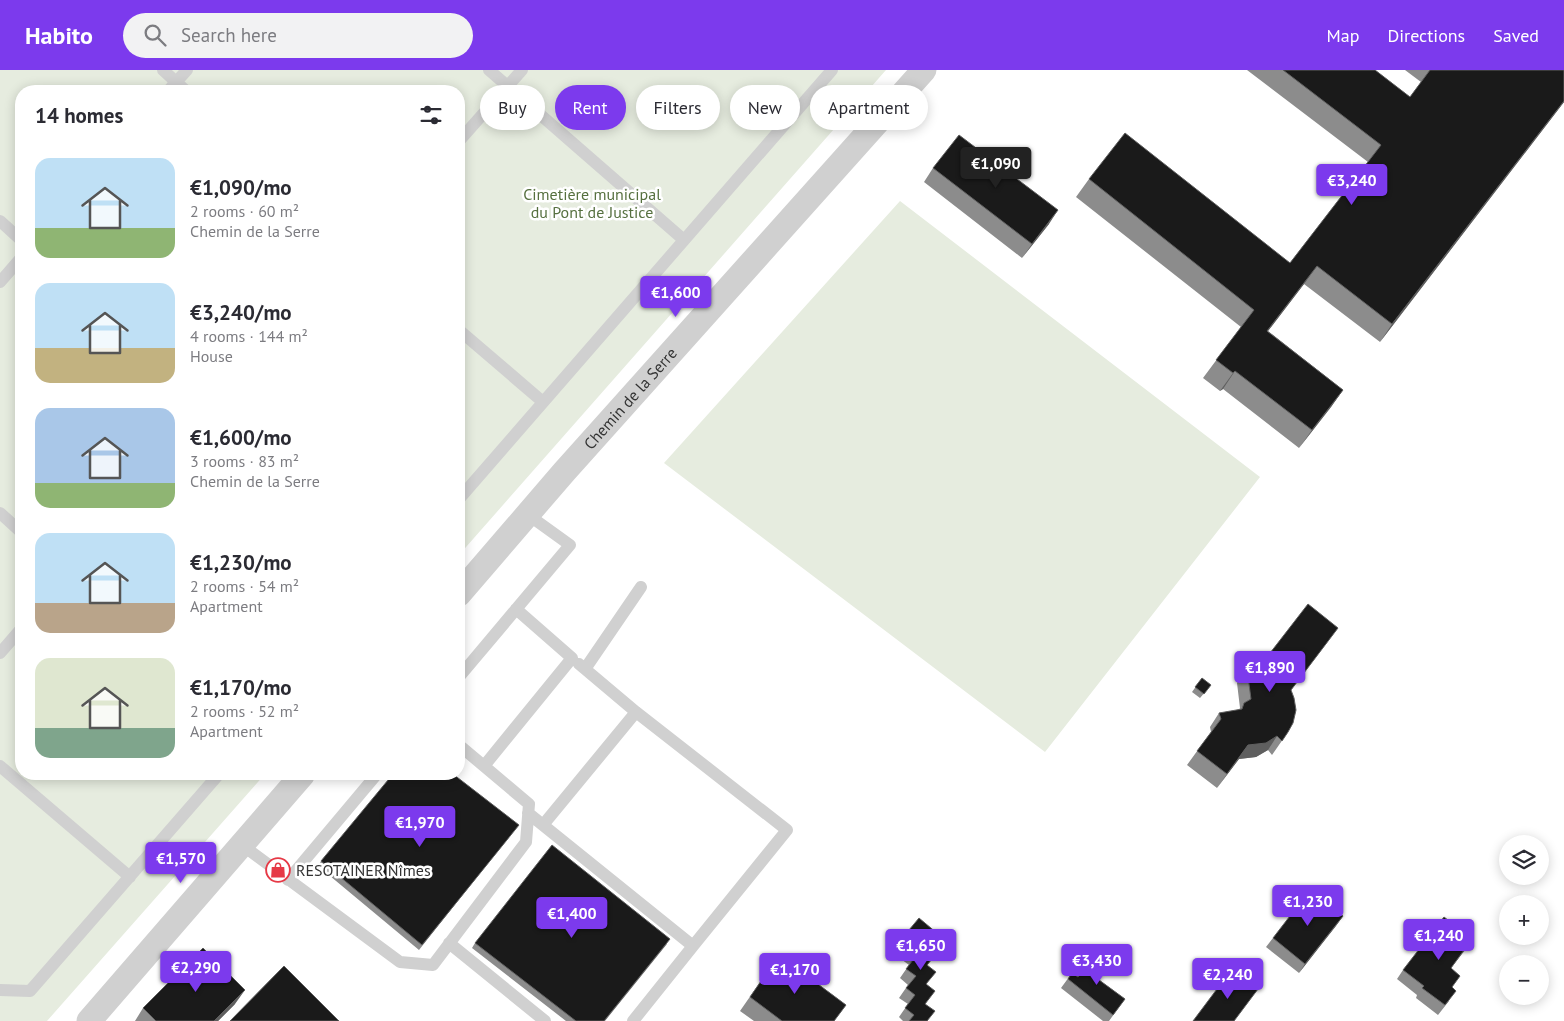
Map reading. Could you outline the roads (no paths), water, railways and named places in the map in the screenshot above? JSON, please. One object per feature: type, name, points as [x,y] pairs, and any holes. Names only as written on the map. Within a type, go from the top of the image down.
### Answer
[{"type":"street","name":"Chemin de la Serre","points":[[465,587],[527,514],[924,70]]},
{"type":"street","points":[[89,1021],[298,780]]},
{"type":"lane","points":[[162,70],[171,85]]},
{"type":"lane","points":[[174,85],[187,70]]},
{"type":"lane","points":[[489,70],[507,85]]},
{"type":"lane","points":[[509,85],[522,70]]},
{"type":"lane","points":[[465,491],[832,70]]},
{"type":"lane","points":[[465,134],[480,117]]},
{"type":"lane","points":[[545,118],[684,240]]},
{"type":"lane","points":[[0,221],[15,235]]},
{"type":"lane","points":[[0,282],[15,265]]},
{"type":"lane","points":[[465,335],[542,402]]},
{"type":"lane","points":[[0,513],[15,527]]},
{"type":"lane","points":[[465,670],[570,545],[527,514]]},
{"type":"lane","points":[[585,669],[641,587]]},
{"type":"lane","points":[[516,608],[636,712],[787,830],[633,1021]]},
{"type":"lane","points":[[0,653],[15,636]]},
{"type":"lane","points":[[484,766],[572,658]]},
{"type":"lane","points":[[543,825],[636,712]]},
{"type":"lane","points":[[242,845],[400,962],[433,965],[526,842],[529,804],[465,751]]},
{"type":"lane","points":[[0,766],[15,779]]},
{"type":"lane","points":[[16,780],[130,877]]},
{"type":"lane","points":[[0,990],[30,991],[214,780]]},
{"type":"lane","points":[[288,880],[372,780]]},
{"type":"lane","points":[[528,813],[693,946]]},
{"type":"lane","points":[[450,943],[545,1021]]},
{"type":"place","name":"RESOTAINER Nîmes","points":[[278,870]]},
{"type":"park label","name":"Cimetière municipal du Pont de Justice","points":[[592,203]]}]
